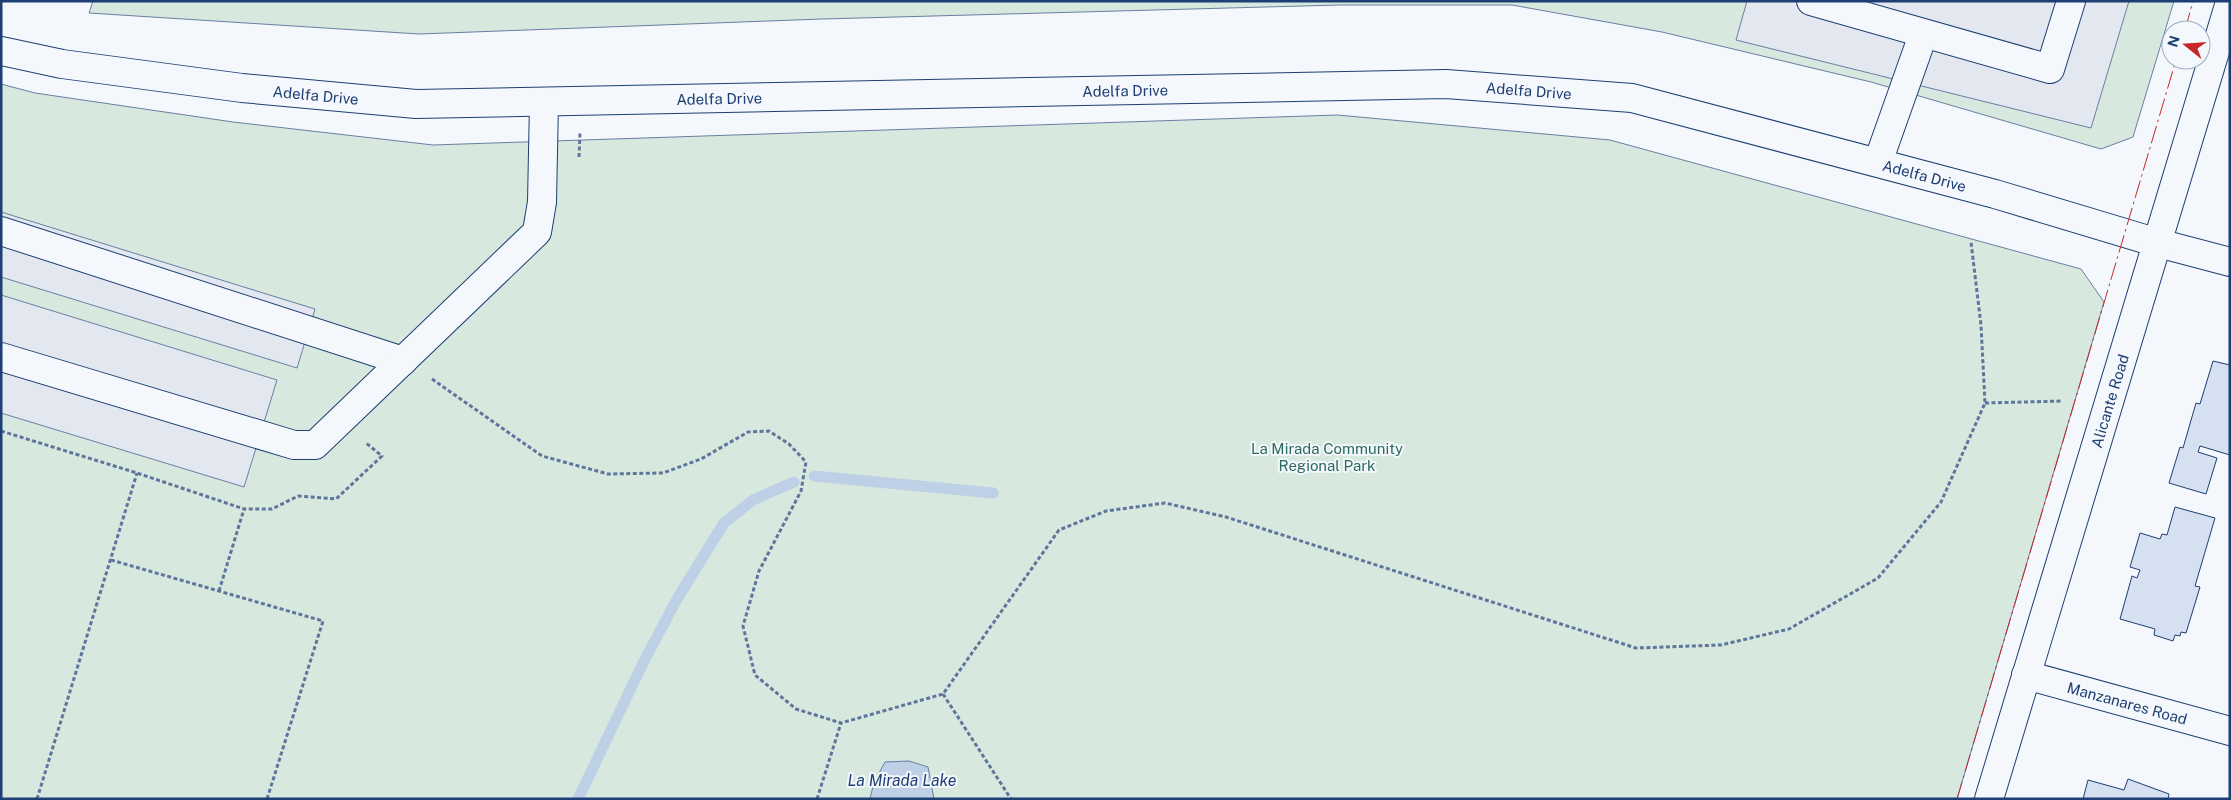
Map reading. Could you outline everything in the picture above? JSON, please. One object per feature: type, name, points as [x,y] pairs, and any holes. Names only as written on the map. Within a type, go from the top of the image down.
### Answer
[{"type":"street","points":[[1811,1],[2050,69],[2071,1]]},
{"type":"street","name":"Alicante Road","points":[[1989,799],[2230,2]]},
{"type":"street","points":[[1878,162],[1923,34]]},
{"type":"street","name":"Adelfa Drive","points":[[1,51],[62,64],[271,91],[416,104],[1446,84],[1632,98],[1995,194],[2158,243],[2230,262]]},
{"type":"street","points":[[1,357],[294,445],[315,445],[414,368],[538,232],[542,202],[544,102]]},
{"type":"street","points":[[1,231],[414,368]]},
{"type":"street","name":"Manzanares Road","points":[[2026,675],[2230,731]]},
{"type":"path","points":[[414,368],[542,456],[608,474],[663,473],[701,459],[748,432],[769,431],[789,444],[806,462],[801,490],[759,570],[743,626],[755,675],[796,709],[841,723],[943,694],[1060,530],[1106,511],[1165,503],[1226,517],[1636,648],[1721,645],[1789,629],[1878,578],[1941,502],[1985,403],[1981,325],[1971,242]]},
{"type":"path","points":[[1985,403],[2063,401]]},
{"type":"path","points":[[37,799],[112,560],[137,473]]},
{"type":"path","points":[[219,591],[244,509]]},
{"type":"path","points":[[112,560],[323,621],[266,799]]},
{"type":"path","points":[[943,694],[1012,799]]},
{"type":"path","points":[[817,799],[841,723]]},
{"type":"green space","points":[[93,1],[2174,1],[2168,20],[2161,20],[2161,44],[2133,137],[2101,149],[1871,82],[1662,32],[1512,5],[1340,5],[822,19],[419,34],[89,13]]},
{"type":"green space","name":"La Mirada Community Regional Park","points":[[1,84],[35,93],[233,122],[433,145],[1337,115],[1610,140],[2081,269],[2104,302],[1957,799],[1,799]]},
{"type":"shaded area","points":[[1747,1],[2129,1],[2091,128],[1736,40]]},
{"type":"shaded area","points":[[1,212],[315,309],[297,368],[1,277]]},
{"type":"shaded area","points":[[1,295],[277,380],[244,487],[1,413]]},
{"type":"water","name":"La Mirada Lake","points":[[909,761],[928,767],[934,799],[870,799],[874,782],[885,762]]},
{"type":"building","points":[[2213,361],[2230,365],[2230,455],[2200,446],[2198,452],[2217,458],[2206,494],[2169,483],[2180,447],[2183,448],[2196,403],[2200,404]]},
{"type":"building","points":[[2175,507],[2215,518],[2195,586],[2200,587],[2186,633],[2181,632],[2180,636],[2175,635],[2173,641],[2154,635],[2155,629],[2120,619],[2132,576],[2137,578],[2140,570],[2130,567],[2140,533],[2160,539],[2162,534],[2167,535]]},
{"type":"building","points":[[2128,779],[2169,794],[2168,799],[2083,799],[2088,780],[2124,790]]},
{"type":"waterway","points":[[814,476],[993,493]]},
{"type":"waterway","points":[[578,799],[643,663],[677,599],[724,523],[753,500],[794,482]]},
{"type":"power","points":[[2188,20],[2193,1]]},
{"type":"power","points":[[1957,799],[2173,70]]}]
